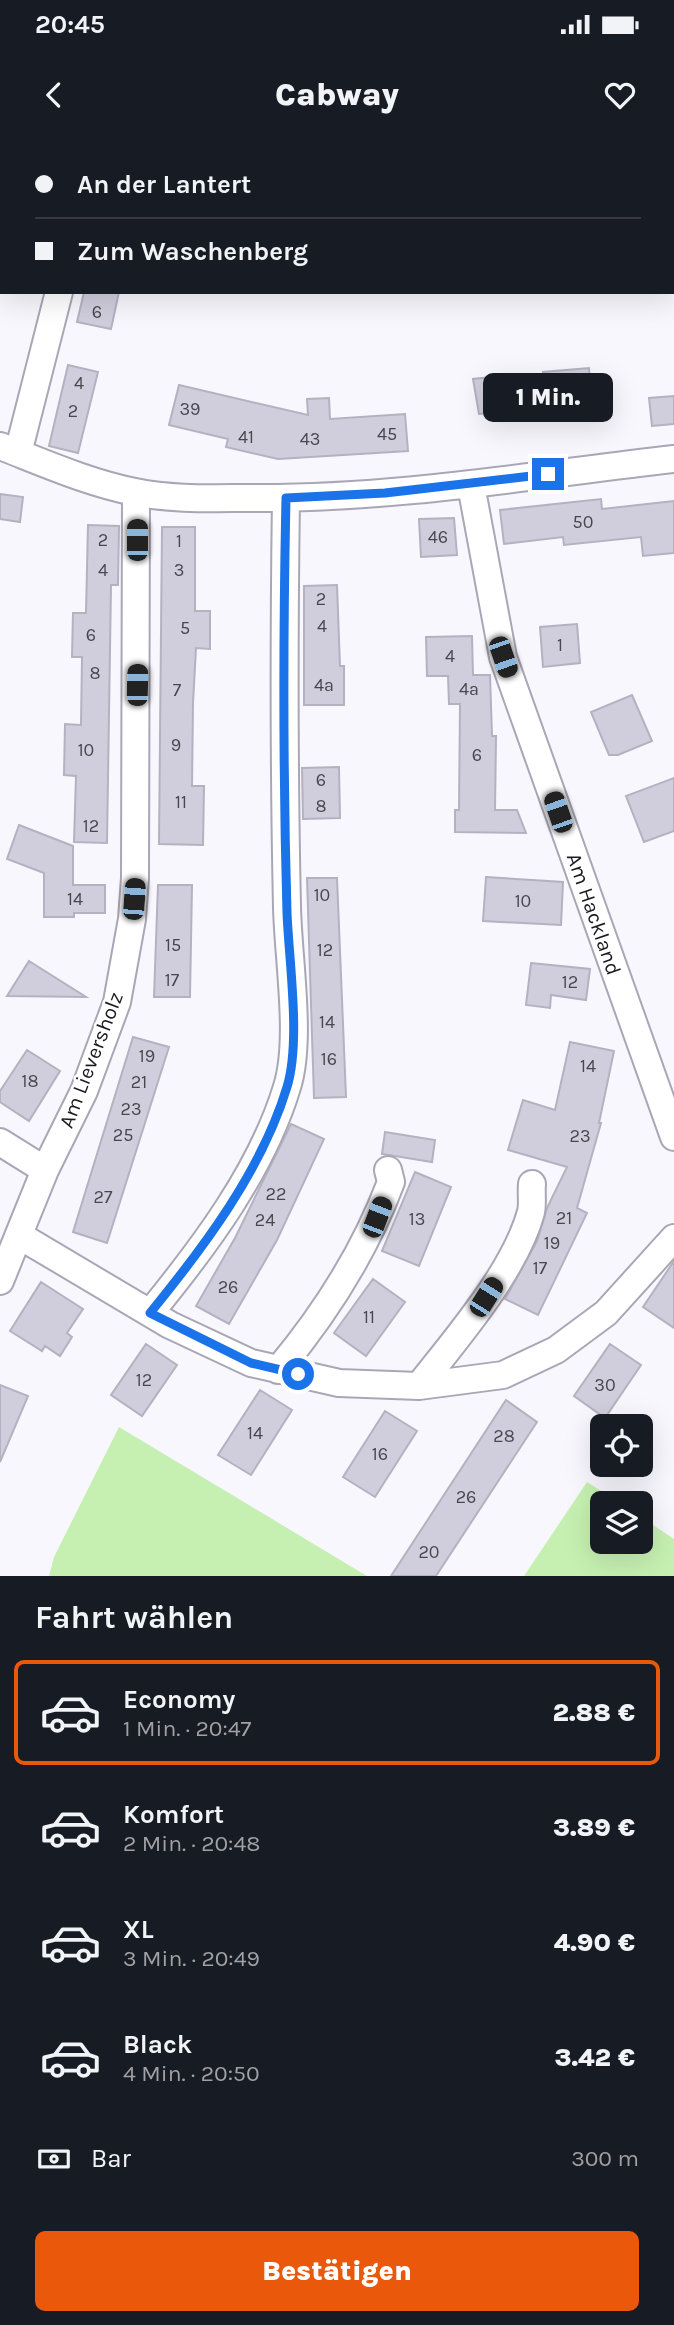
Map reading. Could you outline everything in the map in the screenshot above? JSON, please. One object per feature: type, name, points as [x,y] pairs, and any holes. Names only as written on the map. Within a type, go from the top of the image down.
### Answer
[{"type":"street","points":[[58,294],[9,449],[75,475],[136,493],[286,498],[471,485],[674,459]]},
{"type":"street","name":"Am Hackland","points":[[471,485],[503,657],[674,1137]]},
{"type":"street","name":"Am Lieversholz","points":[[0,1281],[45,1170],[83,1091],[117,1002],[132,919],[135,878],[136,493]]},
{"type":"street","points":[[150,1313],[182,1274],[240,1186],[278,1113],[288,1084],[292,1035],[283,706],[286,498]]},
{"type":"street","points":[[0,1142],[45,1170]]},
{"type":"street","points":[[278,1370],[303,1339],[358,1255],[391,1182],[388,1170]]},
{"type":"street","points":[[419,1386],[473,1317],[511,1256],[531,1211],[532,1185]]},
{"type":"street","points":[[20,1236],[150,1313],[251,1363],[339,1383],[419,1386],[503,1376],[556,1350],[606,1312],[674,1238]]},
{"type":"green space","points":[[119,1427],[367,1576],[49,1576],[54,1557]]},
{"type":"green space","points":[[587,1482],[601,1491],[590,1491],[590,1554],[653,1554],[653,1525],[674,1539],[674,1576],[524,1576]]},
{"type":"building","points":[[84,294],[119,294],[111,329],[77,322]]},
{"type":"building","points":[[68,365],[98,372],[78,453],[49,446]]},
{"type":"building","points":[[589,368],[592,403],[547,408],[543,372]]},
{"type":"building","points":[[501,376],[504,412],[479,414],[473,379]]},
{"type":"building","points":[[179,385],[308,415],[307,399],[329,398],[330,419],[405,414],[408,451],[278,459],[226,447],[228,439],[169,425]]},
{"type":"building","points":[[674,396],[674,424],[652,426],[649,398]]},
{"type":"building","points":[[0,494],[23,497],[20,522],[0,519]]},
{"type":"building","points":[[601,499],[602,509],[674,501],[674,553],[643,556],[641,537],[564,545],[563,537],[504,544],[500,510]]},
{"type":"building","points":[[454,518],[457,555],[421,557],[419,519]]},
{"type":"building","points":[[88,525],[119,526],[118,585],[111,585],[107,843],[74,842],[76,776],[64,775],[65,724],[81,725],[82,657],[72,657],[73,613],[86,613]]},
{"type":"building","points":[[162,527],[195,527],[195,611],[210,611],[210,649],[196,648],[193,703],[192,786],[204,786],[203,845],[159,844]]},
{"type":"building","points":[[337,585],[340,666],[344,666],[344,705],[304,705],[304,586]]},
{"type":"building","points":[[577,624],[580,663],[543,667],[540,627]]},
{"type":"building","points":[[472,636],[473,675],[490,675],[492,736],[496,736],[495,810],[517,810],[526,833],[455,832],[455,810],[459,810],[460,704],[449,704],[448,676],[427,676],[426,637]]},
{"type":"building","points":[[632,695],[652,741],[618,755],[609,755],[591,712]]},
{"type":"building","points":[[339,767],[340,818],[303,819],[302,768]]},
{"type":"building","points":[[674,778],[674,831],[644,842],[626,796]]},
{"type":"building","points":[[19,825],[73,846],[73,885],[105,885],[105,913],[44,917],[44,873],[7,859]]},
{"type":"building","points":[[486,877],[563,882],[561,925],[483,921]]},
{"type":"building","points":[[307,878],[337,878],[346,1097],[314,1098]]},
{"type":"building","points":[[158,885],[192,885],[190,997],[154,997]]},
{"type":"building","points":[[29,961],[86,997],[7,996]]},
{"type":"building","points":[[531,963],[590,969],[586,1000],[551,995],[550,1008],[526,1005]]},
{"type":"building","points":[[133,1037],[169,1047],[107,1243],[73,1232]]},
{"type":"building","points":[[570,1042],[614,1051],[601,1123],[577,1208],[587,1213],[538,1315],[505,1299],[537,1241],[547,1208],[567,1167],[508,1150],[523,1100],[555,1110]]},
{"type":"building","points":[[27,1050],[60,1071],[29,1121],[0,1102],[0,1091]]},
{"type":"building","points":[[291,1124],[324,1139],[277,1240],[229,1324],[196,1306],[235,1238]]},
{"type":"building","points":[[385,1132],[435,1140],[432,1162],[382,1154]]},
{"type":"building","points":[[415,1172],[451,1187],[419,1266],[382,1251]]},
{"type":"building","points":[[674,1261],[674,1328],[643,1307]]},
{"type":"building","points":[[373,1279],[405,1302],[366,1356],[334,1333]]},
{"type":"building","points":[[41,1282],[83,1309],[67,1333],[72,1337],[60,1356],[45,1346],[42,1351],[10,1331]]},
{"type":"building","points":[[146,1344],[177,1365],[142,1416],[111,1395]]},
{"type":"building","points":[[610,1344],[641,1365],[608,1414],[599,1414],[574,1396]]},
{"type":"building","points":[[0,1385],[28,1396],[0,1462]]},
{"type":"building","points":[[260,1390],[292,1410],[251,1475],[218,1455]]},
{"type":"building","points":[[506,1400],[537,1422],[436,1576],[391,1576]]},
{"type":"building","points":[[385,1411],[417,1431],[375,1497],[343,1477]]},
{"type":"route","points":[[298,1374],[251,1363],[150,1313],[182,1274],[240,1186],[278,1113],[288,1084],[292,1025],[283,706],[286,498],[385,493],[548,474]]}]
